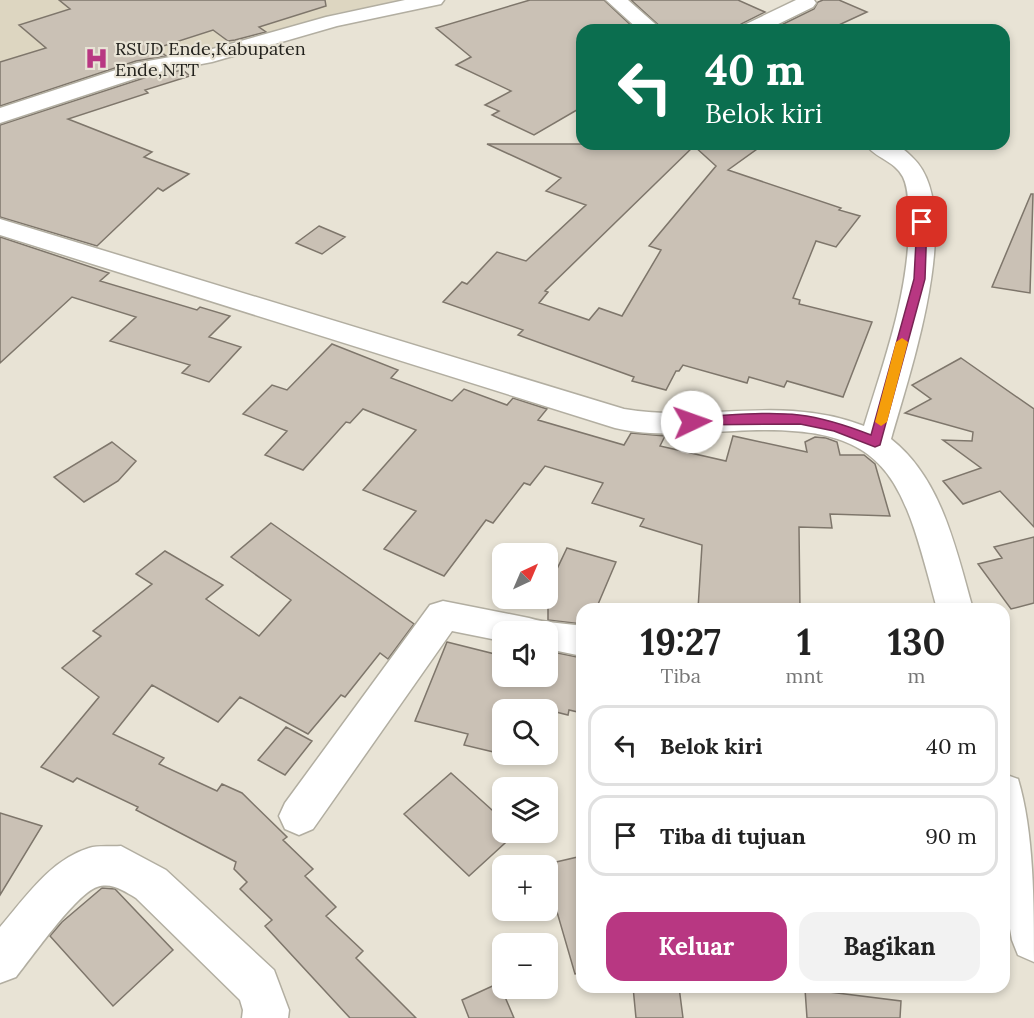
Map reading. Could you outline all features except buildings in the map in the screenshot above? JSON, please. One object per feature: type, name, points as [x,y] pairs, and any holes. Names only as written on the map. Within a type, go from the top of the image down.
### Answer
[{"type":"street","points":[[0,116],[145,68],[212,56],[333,21],[434,0]]},
{"type":"street","points":[[616,0],[645,24]]},
{"type":"street","points":[[762,24],[806,3]]},
{"type":"street","points":[[875,442],[919,279],[922,222],[918,182],[894,154],[887,150]]},
{"type":"street","points":[[0,227],[147,271],[420,359],[623,418],[669,423],[765,418],[800,419],[837,427],[875,442],[894,457],[910,480],[930,525],[953,603]]},
{"type":"street","points":[[299,816],[443,615],[492,625]]},
{"type":"street","points":[[558,637],[576,640]]},
{"type":"street","points":[[1010,822],[1034,940]]},
{"type":"street","points":[[0,961],[66,883],[92,867],[121,866],[151,884],[258,986],[266,1010],[265,1018]]},
{"type":"shaded area","name":"RSUD Ende,Kabupaten Ende,NTT","points":[[0,0],[403,0],[337,13],[0,114]]},
{"type":"slow traffic","points":[[881,422],[902,342]]},
{"type":"place","name":"RSUD Ende,Kabupaten Ende,NTT","points":[[97,58]]},
{"type":"route","points":[[692,422],[765,418],[800,419],[837,427],[875,442],[919,279],[922,222]]}]
